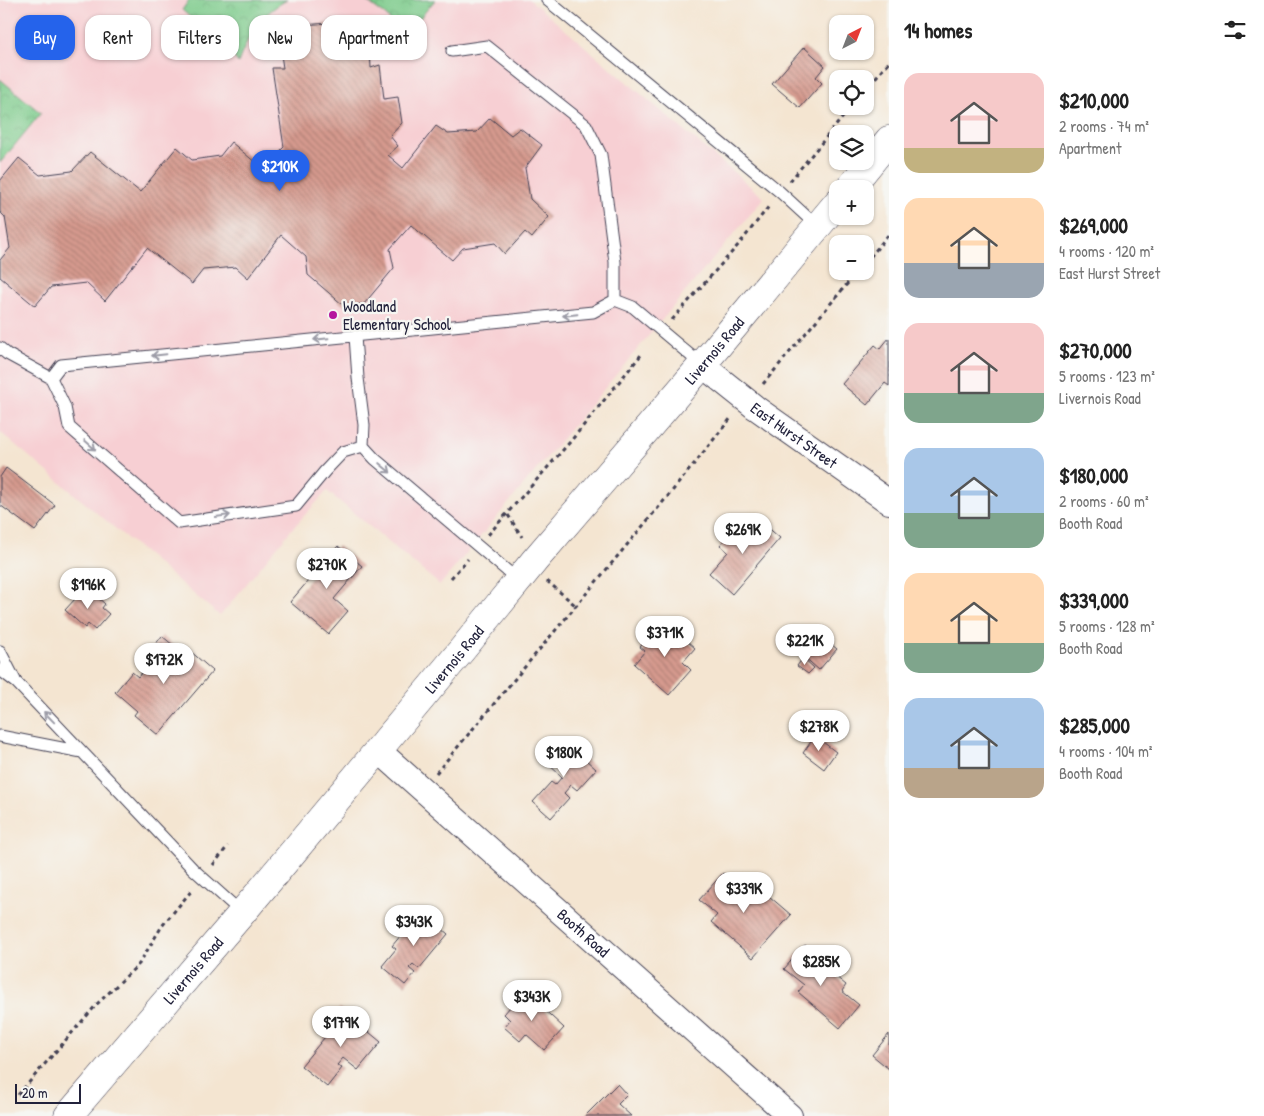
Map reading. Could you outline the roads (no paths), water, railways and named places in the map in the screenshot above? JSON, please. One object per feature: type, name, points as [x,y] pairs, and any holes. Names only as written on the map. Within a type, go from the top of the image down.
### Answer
[{"type":"street","points":[[856,180],[889,140]]},
{"type":"street","name":"Livernois Road","points":[[68,1116],[242,913],[518,580],[829,213]]},
{"type":"street","name":"East Hurst Street","points":[[702,365],[756,408],[889,502]]},
{"type":"street","name":"Booth Road","points":[[378,750],[790,1116]]},
{"type":"lane","points":[[548,0],[780,192],[818,226]]},
{"type":"lane","points":[[452,51],[487,46],[586,125],[601,155],[615,262],[615,300]]},
{"type":"lane","points":[[51,378],[62,365],[593,312],[615,300],[633,307],[702,365]]},
{"type":"lane","points":[[356,336],[358,378],[364,425],[363,446],[375,459],[518,580]]},
{"type":"lane","points":[[0,348],[7,354],[51,378],[65,407],[69,427],[179,523],[296,506],[325,471],[344,452],[363,446]]},
{"type":"lane","points":[[0,651],[17,683]]},
{"type":"lane","points":[[0,670],[17,683],[203,877],[242,913]]},
{"type":"lane","points":[[0,736],[82,752]]},
{"type":"place","name":"Woodland Elementary School","points":[[333,315]]}]
